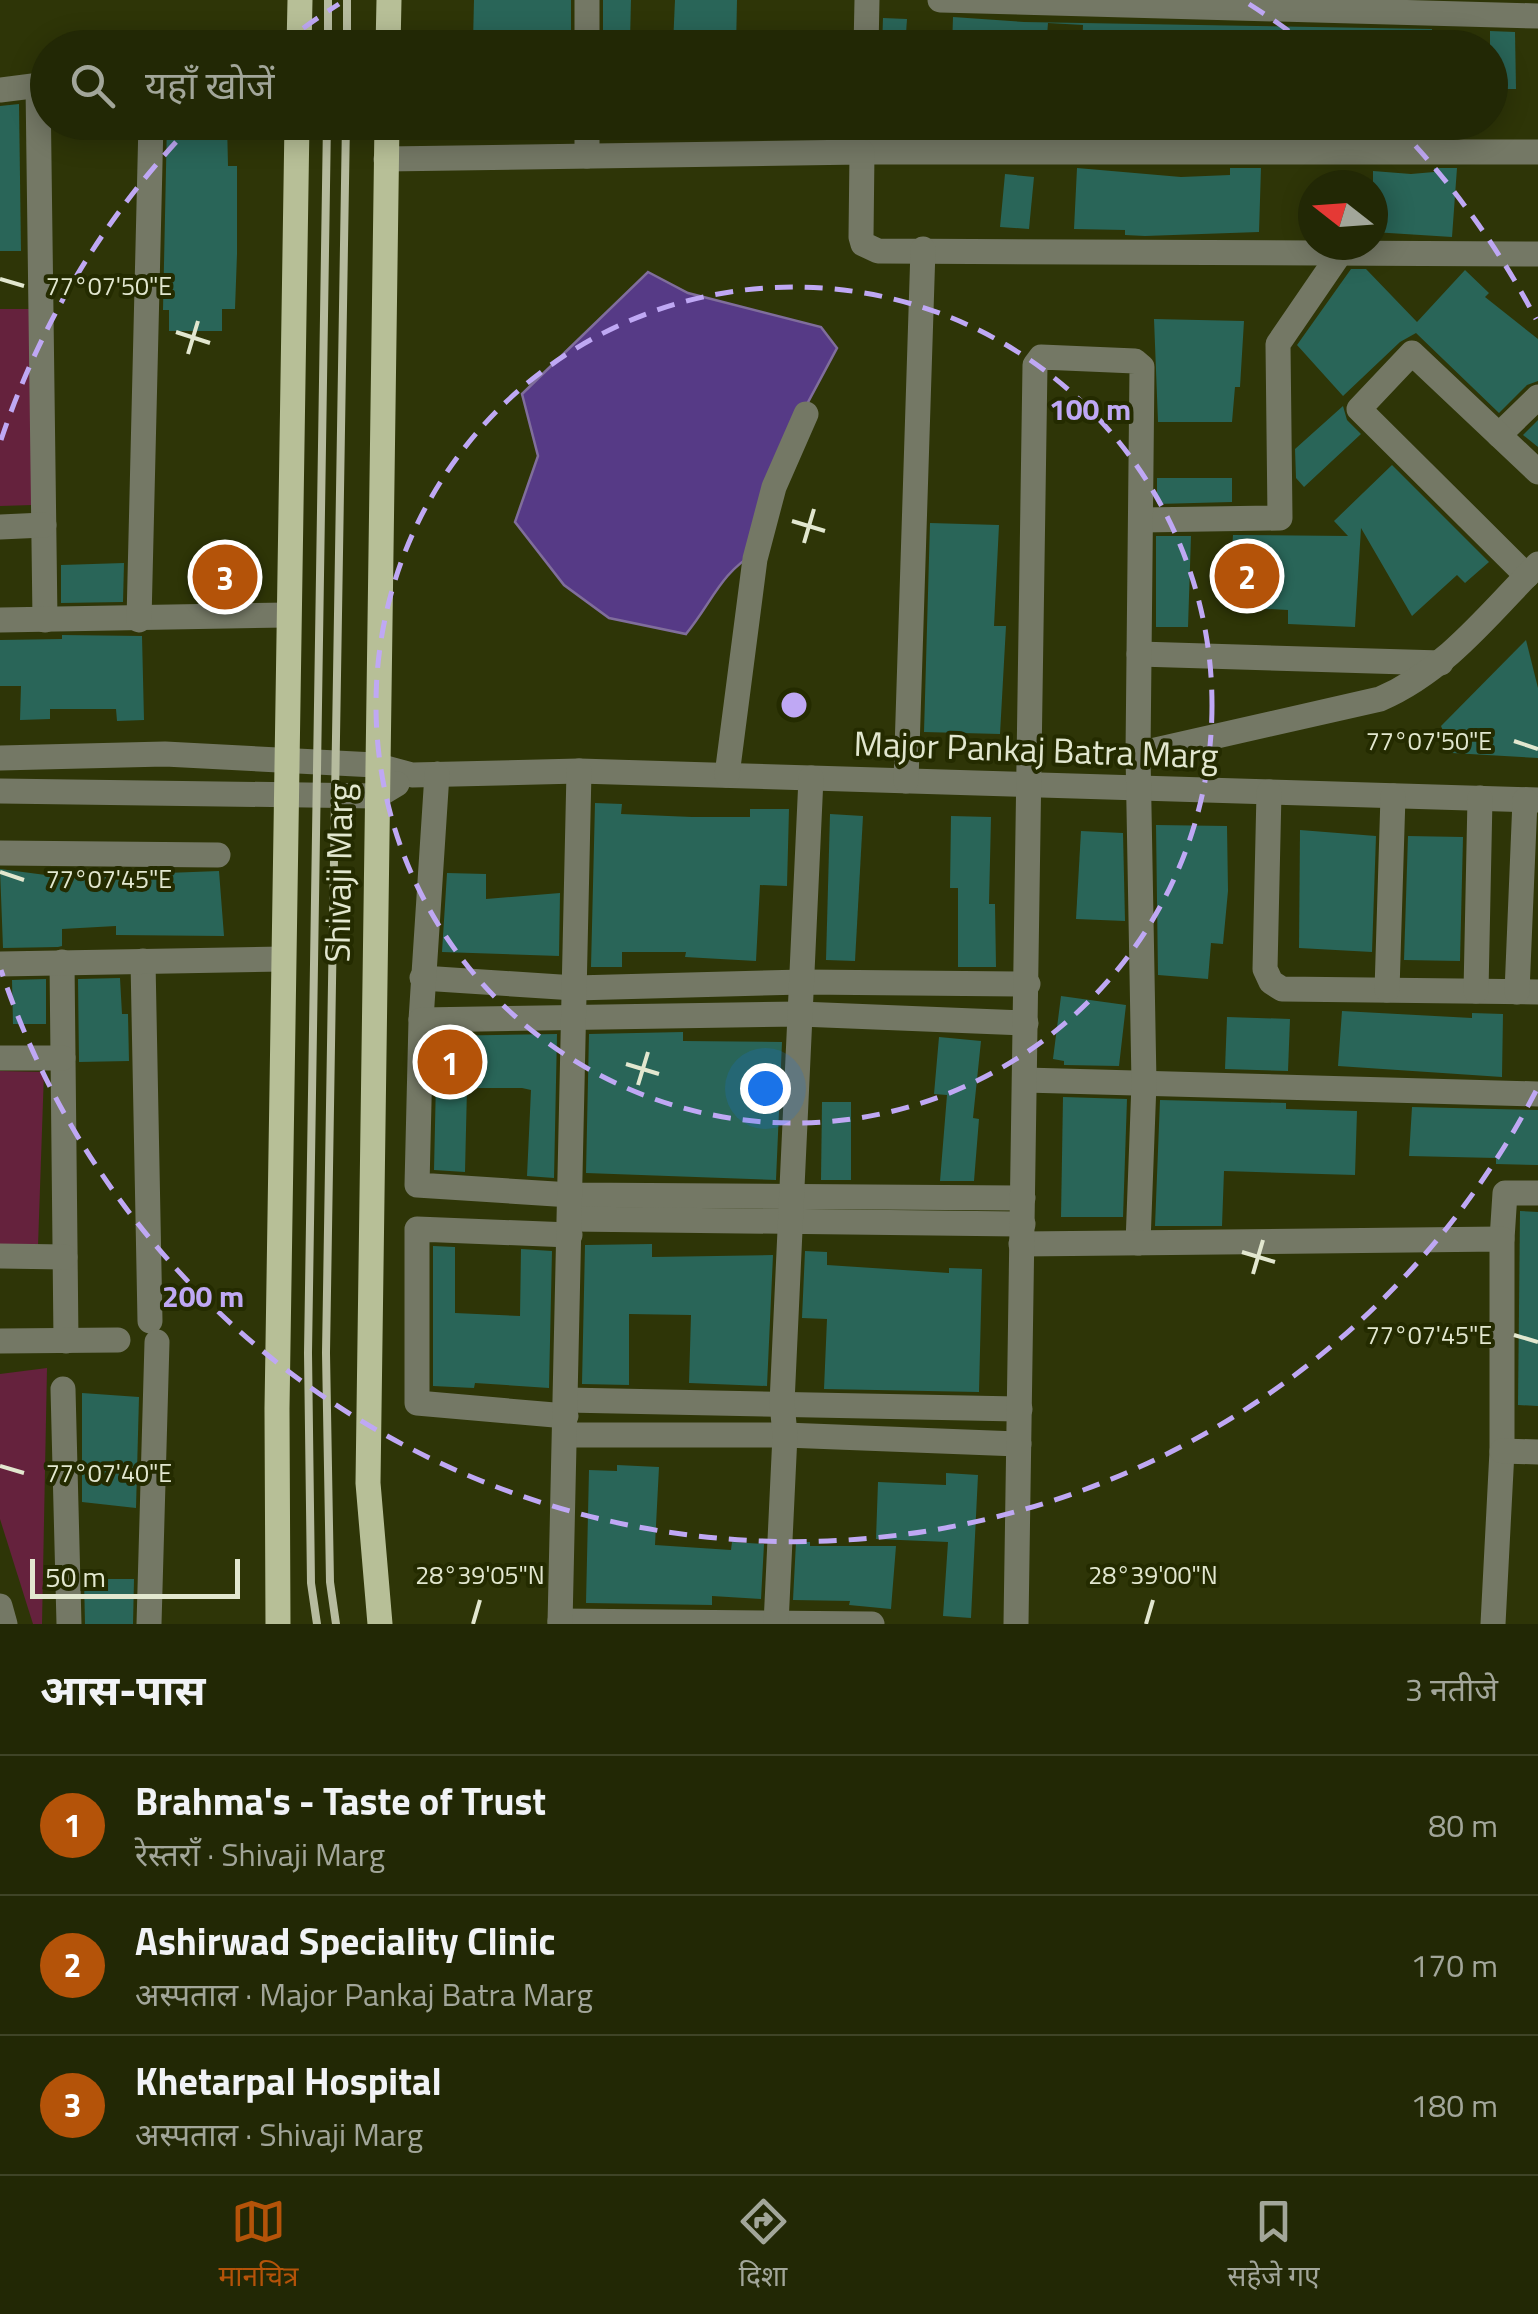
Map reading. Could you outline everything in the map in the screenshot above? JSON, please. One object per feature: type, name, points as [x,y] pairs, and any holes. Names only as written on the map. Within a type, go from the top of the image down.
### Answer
[{"type":"main road","points":[[299,30],[300,0]]},
{"type":"main road","points":[[388,30],[389,0]]},
{"type":"main road","name":"Shivaji Marg","points":[[278,1624],[285,795],[297,140]]},
{"type":"main road","name":"Shivaji Marg","points":[[380,1624],[368,1483],[386,140]]},
{"type":"street","points":[[587,30],[588,0]]},
{"type":"street","points":[[866,30],[867,0]]},
{"type":"street","points":[[940,0],[1258,4],[1538,16]]},
{"type":"street","points":[[0,90],[30,86]]},
{"type":"street","points":[[42,140],[45,620]]},
{"type":"street","points":[[139,620],[152,140]]},
{"type":"street","points":[[587,140],[587,156]]},
{"type":"street","points":[[862,140],[863,244],[878,251],[1298,252]]},
{"type":"street","points":[[386,158],[862,152],[1538,152]]},
{"type":"street","points":[[906,781],[923,249]]},
{"type":"street","points":[[1388,252],[1538,254]]},
{"type":"street","points":[[1141,520],[1280,518],[1278,344],[1336,260]]},
{"type":"street","points":[[1138,754],[1380,700],[1441,663],[1532,570],[1359,409],[1412,353],[1538,472]]},
{"type":"street","points":[[1016,1624],[1036,359],[1140,362],[1138,754],[1144,1084],[1138,1243]]},
{"type":"street","points":[[1499,435],[1538,397]]},
{"type":"street","points":[[727,776],[754,558],[774,487],[806,414]]},
{"type":"street","points":[[0,527],[44,525]]},
{"type":"street","points":[[0,620],[288,616]]},
{"type":"street","points":[[1140,654],[1441,663]]},
{"type":"street","points":[[0,758],[165,754],[375,765],[424,775]]},
{"type":"street","points":[[580,772],[560,1622],[872,1624]]},
{"type":"street","name":"Major Pankaj Batra Marg","points":[[424,775],[580,772],[1531,800]]},
{"type":"street","points":[[0,791],[376,796],[424,775]]},
{"type":"street","points":[[424,775],[417,1403],[786,1436],[1019,1444]]},
{"type":"street","points":[[776,1622],[786,1436],[782,1403],[789,1196],[811,778]]},
{"type":"street","points":[[1269,792],[1265,970],[1270,982],[1282,989],[1527,992],[1531,800]]},
{"type":"street","points":[[1387,990],[1392,796]]},
{"type":"street","points":[[1476,991],[1480,798]]},
{"type":"street","points":[[0,853],[218,854]]},
{"type":"street","points":[[0,964],[283,959]]},
{"type":"street","points":[[144,961],[153,1332],[149,1624]]},
{"type":"street","points":[[62,962],[66,1341]]},
{"type":"street","points":[[422,978],[575,988],[802,982],[1028,984]]},
{"type":"street","points":[[421,1020],[800,1014],[1026,1023]]},
{"type":"street","points":[[0,1058],[63,1058]]},
{"type":"street","points":[[1026,1080],[1538,1094]]},
{"type":"street","points":[[417,1185],[570,1216],[789,1224],[1022,1222]]},
{"type":"street","points":[[1493,1624],[1502,1451],[1505,1193],[1538,1193]]},
{"type":"street","points":[[417,1229],[789,1196],[1022,1222],[1138,1243],[1502,1239]]},
{"type":"street","points":[[0,1256],[65,1257]]},
{"type":"street","points":[[0,1341],[118,1340]]},
{"type":"street","points":[[63,1390],[69,1624]]},
{"type":"street","points":[[565,1417],[782,1403],[1020,1409]]},
{"type":"street","points":[[1502,1451],[1538,1452]]},
{"type":"street","points":[[0,1606],[5,1624]]},
{"type":"shaded area","points":[[648,272],[688,293],[821,327],[837,348],[791,434],[757,552],[725,578],[686,634],[609,618],[564,585],[515,522],[538,456],[522,394]]},
{"type":"shaded area","points":[[0,309],[31,309],[33,505],[0,506]]},
{"type":"shaded area","points":[[0,1071],[44,1072],[38,1246],[0,1245]]},
{"type":"shaded area","points":[[47,1368],[42,1624],[33,1624],[0,1519],[0,1374]]},
{"type":"building","points":[[474,0],[571,0],[571,30],[473,30]]},
{"type":"building","points":[[603,0],[631,0],[630,30],[603,30]]},
{"type":"building","points":[[675,0],[737,0],[736,30],[674,30]]},
{"type":"building","points":[[953,17],[1024,22],[1432,29],[1083,30],[1083,25],[1048,23],[1047,30],[953,30]]},
{"type":"building","points":[[883,18],[907,19],[906,30],[883,30]]},
{"type":"building","points":[[1508,32],[1515,32],[1516,89],[1508,89]]},
{"type":"building","points":[[19,104],[21,251],[0,251],[0,106]]},
{"type":"building","points":[[167,140],[227,140],[228,166],[237,166],[235,309],[222,309],[222,331],[169,331],[169,310],[163,310]]},
{"type":"building","points":[[1077,168],[1181,177],[1230,175],[1230,168],[1261,168],[1259,232],[1145,236],[1125,235],[1125,230],[1074,229]]},
{"type":"building","points":[[1434,168],[1457,168],[1452,237],[1388,233],[1388,172],[1434,172]]},
{"type":"building","points":[[1005,174],[1034,177],[1029,229],[1000,227]]},
{"type":"building","points":[[1351,269],[1366,269],[1417,322],[1465,270],[1489,293],[1485,297],[1538,339],[1538,381],[1527,385],[1499,413],[1416,333],[1400,342],[1343,396],[1297,345]]},
{"type":"building","points":[[1154,319],[1244,321],[1240,387],[1235,387],[1232,422],[1158,422]]},
{"type":"building","points":[[1343,406],[1347,420],[1361,434],[1304,487],[1296,478],[1295,449]]},
{"type":"building","points":[[1538,420],[1538,447],[1523,435]]},
{"type":"building","points":[[1392,465],[1489,562],[1465,583],[1457,575],[1412,616],[1361,528],[1355,627],[1288,624],[1288,610],[1228,607],[1233,535],[1348,536],[1334,521]]},
{"type":"building","points":[[1157,478],[1232,478],[1232,502],[1157,504]]},
{"type":"building","points":[[930,523],[999,525],[994,626],[1006,626],[1000,734],[924,732]]},
{"type":"building","points":[[1156,536],[1191,536],[1188,627],[1156,627]]},
{"type":"building","points":[[124,563],[123,602],[61,603],[61,565]]},
{"type":"building","points":[[62,635],[142,636],[144,720],[117,721],[116,709],[50,709],[50,719],[20,720],[21,686],[0,686],[0,640],[62,639]]},
{"type":"building","points":[[1526,640],[1538,688],[1538,758],[1452,753],[1441,726]]},
{"type":"building","points":[[595,803],[622,804],[621,814],[692,817],[750,817],[750,809],[789,809],[787,886],[760,885],[756,961],[685,957],[686,952],[622,952],[622,967],[591,967]]},
{"type":"building","points":[[830,814],[863,816],[855,961],[826,960]]},
{"type":"building","points":[[951,816],[991,817],[989,904],[995,904],[996,967],[958,967],[958,888],[950,888]]},
{"type":"building","points":[[1156,825],[1227,826],[1228,891],[1223,944],[1211,943],[1208,979],[1158,975]]},
{"type":"building","points":[[1300,830],[1376,836],[1372,952],[1299,948]]},
{"type":"building","points":[[1081,831],[1123,833],[1125,921],[1076,919]]},
{"type":"building","points":[[1408,836],[1463,837],[1460,961],[1404,960]]},
{"type":"building","points":[[0,869],[61,877],[219,871],[224,936],[116,935],[116,926],[62,929],[62,946],[58,947],[3,948]]},
{"type":"building","points":[[447,873],[486,874],[486,899],[560,893],[559,956],[442,952]]},
{"type":"building","points":[[120,978],[122,1014],[128,1014],[129,1061],[79,1062],[78,979]]},
{"type":"building","points":[[46,979],[46,1024],[13,1024],[12,980]]},
{"type":"building","points":[[1061,996],[1126,1005],[1119,1066],[1064,1065],[1064,1061],[1053,1059]]},
{"type":"building","points":[[1342,1011],[1472,1018],[1472,1013],[1503,1014],[1502,1077],[1338,1066]]},
{"type":"building","points":[[1227,1017],[1290,1019],[1288,1071],[1225,1069]]},
{"type":"building","points":[[683,1032],[683,1041],[782,1042],[776,1180],[586,1173],[589,1034]]},
{"type":"building","points":[[557,1034],[554,1178],[527,1176],[531,1090],[522,1088],[467,1088],[465,1172],[434,1170],[437,1036]]},
{"type":"building","points":[[939,1037],[981,1041],[973,1118],[979,1119],[974,1181],[940,1181],[947,1095],[934,1094]]},
{"type":"building","points":[[1063,1097],[1127,1099],[1123,1217],[1061,1217]]},
{"type":"building","points":[[1160,1100],[1286,1103],[1286,1109],[1357,1111],[1355,1175],[1224,1171],[1222,1226],[1155,1226]]},
{"type":"building","points":[[822,1102],[851,1102],[851,1180],[821,1180]]},
{"type":"building","points":[[1412,1107],[1538,1110],[1538,1165],[1496,1164],[1496,1158],[1409,1156]]},
{"type":"building","points":[[1520,1211],[1538,1212],[1538,1406],[1518,1405]]},
{"type":"building","points":[[652,1244],[652,1257],[773,1255],[767,1386],[689,1383],[691,1315],[629,1314],[629,1385],[582,1384],[585,1245]]},
{"type":"building","points":[[433,1246],[455,1247],[455,1313],[520,1316],[521,1249],[552,1251],[549,1388],[475,1383],[474,1388],[433,1386]]},
{"type":"building","points":[[805,1251],[827,1252],[827,1265],[949,1273],[949,1268],[982,1269],[979,1392],[824,1389],[827,1319],[802,1318]]},
{"type":"building","points":[[82,1393],[139,1397],[136,1508],[82,1502]]},
{"type":"building","points":[[617,1465],[659,1467],[655,1545],[731,1550],[732,1542],[764,1544],[761,1599],[712,1596],[712,1605],[586,1603],[589,1470],[617,1471]]},
{"type":"building","points":[[946,1473],[978,1475],[971,1618],[943,1616],[948,1542],[876,1539],[878,1482],[946,1485]]},
{"type":"building","points":[[796,1542],[810,1542],[810,1546],[896,1546],[891,1609],[849,1605],[850,1601],[793,1600]]},
{"type":"building","points":[[84,1579],[134,1579],[133,1624],[85,1624]]},
{"type":"railway","points":[[328,0],[328,30]]},
{"type":"railway","points":[[347,0],[347,30]]},
{"type":"railway","points":[[317,1624],[311,1583],[308,1353],[327,140]]},
{"type":"railway","points":[[336,1624],[330,1582],[326,1353],[346,140]]},
{"type":"place","name":"Ashirwad Speciality Clinic","points":[[1247,576]]},
{"type":"place","name":"Khetarpal Hospital","points":[[225,577]]},
{"type":"place","name":"Brahma's - Taste of Trust","points":[[450,1062]]}]
